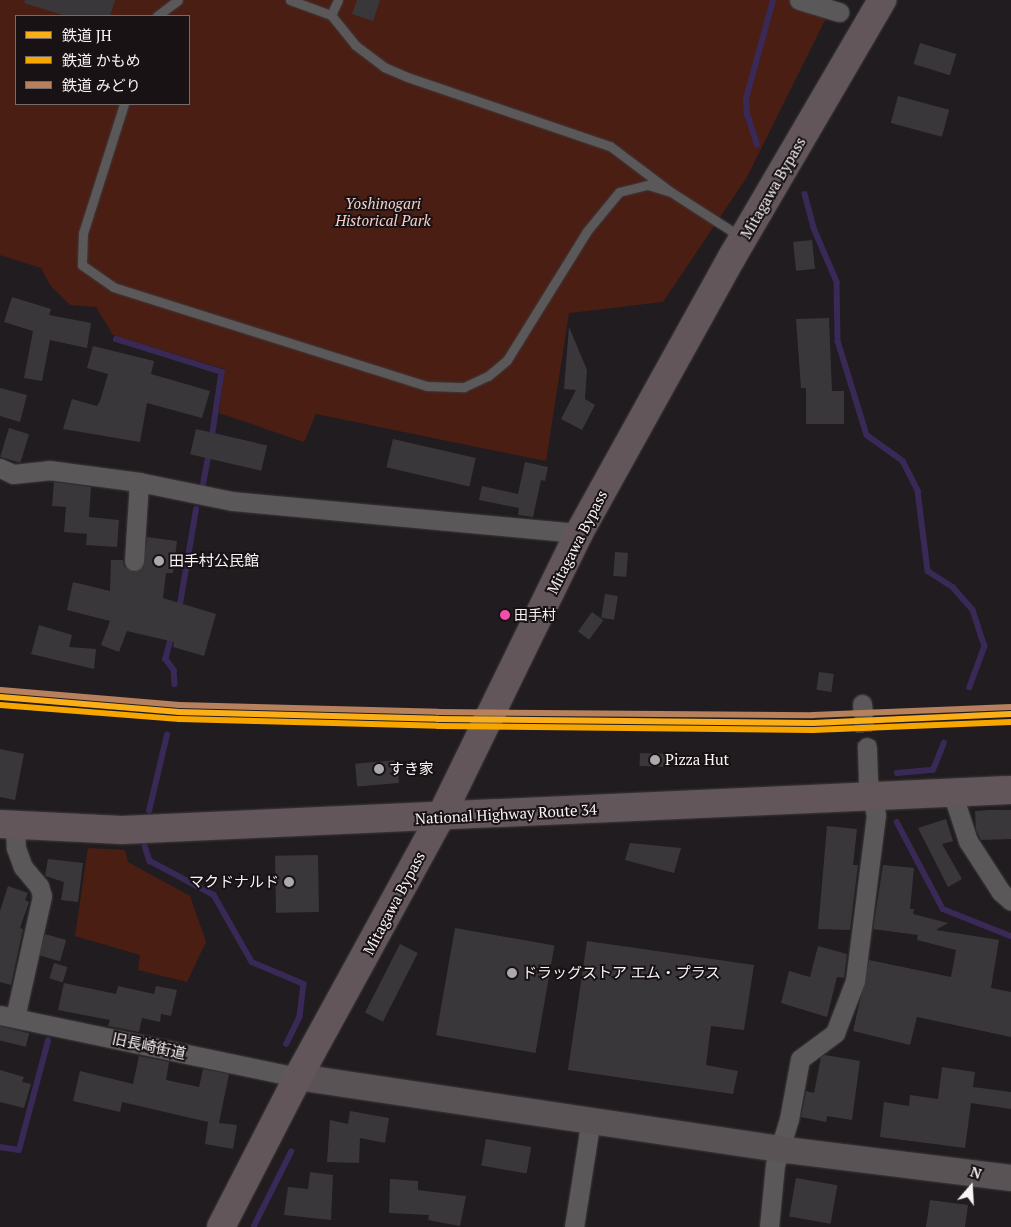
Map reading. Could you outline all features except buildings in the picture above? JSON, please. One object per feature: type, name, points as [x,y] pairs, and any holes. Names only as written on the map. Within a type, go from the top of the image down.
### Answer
[{"type":"highway","name":"Mitagawa Bypass","points":[[221,1227],[298,1077],[440,818],[579,533],[743,239],[882,0]]},
{"type":"highway","name":"National Highway Route 34","points":[[8,824],[122,830],[440,818],[1011,790]]},
{"type":"street","points":[[800,0],[839,12]]},
{"type":"street","points":[[0,468],[13,474],[50,470],[139,482],[232,501],[579,533]]},
{"type":"street","points":[[134,561],[139,482]]},
{"type":"street","points":[[769,1227],[778,1150],[790,1119],[800,1059],[835,1033],[855,981],[876,815],[868,779],[867,747]]},
{"type":"street","points":[[952,792],[968,841],[1001,892],[1011,901]]},
{"type":"street","points":[[8,824],[23,867],[39,886],[42,896],[8,1017]]},
{"type":"street","name":"旧長崎街道","points":[[8,1017],[298,1077]]},
{"type":"street","points":[[298,1077],[592,1119],[778,1150],[1011,1178]]},
{"type":"street","points":[[574,1227],[592,1119]]},
{"type":"lane","points":[[158,15],[178,0]]},
{"type":"lane","points":[[290,0],[331,15],[355,45],[384,67],[422,84],[577,132],[610,146],[671,192],[743,239]]},
{"type":"lane","points":[[331,15],[338,0]]},
{"type":"lane","points":[[124,105],[83,233],[82,265],[113,287],[427,386],[464,387],[488,376],[508,360],[587,231],[619,192],[648,185],[671,192]]},
{"type":"green space","name":"Yoshinogari Historical Park","points":[[0,0],[835,0],[747,177],[663,302],[569,313],[546,461],[316,414],[304,442],[219,413],[224,369],[113,335],[96,307],[70,305],[50,285],[41,268],[0,255]]},
{"type":"green space","points":[[88,848],[125,850],[128,862],[190,896],[206,942],[187,982],[138,970],[140,955],[75,936]]},
{"type":"waterway","points":[[757,145],[747,115],[746,99],[773,0]]},
{"type":"waterway","points":[[805,194],[814,228],[837,282],[838,341],[867,435],[903,461],[918,491],[928,571],[953,587],[973,610],[985,646],[970,687]]},
{"type":"waterway","points":[[116,339],[222,372],[212,439]]},
{"type":"waterway","points":[[203,484],[209,453]]},
{"type":"waterway","points":[[179,610],[196,509]]},
{"type":"waterway","points":[[172,636],[166,659],[174,670],[175,684]]},
{"type":"waterway","points":[[149,811],[167,735]]},
{"type":"waterway","points":[[897,773],[933,770],[944,743]]},
{"type":"waterway","points":[[897,822],[943,909],[1011,936]]},
{"type":"waterway","points":[[145,846],[150,861],[214,895],[252,962],[304,984],[300,1017],[287,1044]]},
{"type":"waterway","points":[[0,1147],[19,1150],[48,1041]]},
{"type":"waterway","points":[[254,1226],[291,1152]]},
{"type":"tunnel","points":[[863,713],[867,747]]},
{"type":"rail line","name":"みどり","points":[[1,690],[179,705],[438,712],[813,715],[1011,707]]},
{"type":"rail line","name":"JH","points":[[0,697],[179,712],[438,719],[813,723],[1011,714]]},
{"type":"rail line","name":"かもめ","points":[[0,705],[179,719],[438,726],[813,730],[1011,722]]},
{"type":"place","name":"田手村公民館","points":[[159,561]]},
{"type":"place","name":"田手村","points":[[505,615]]},
{"type":"place","name":"Pizza Hut","points":[[655,760]]},
{"type":"place","name":"すき家","points":[[379,769]]},
{"type":"place","name":"マクドナルド","points":[[289,882]]},
{"type":"place","name":"ドラッグストア エム・プラス","points":[[512,973]]}]
